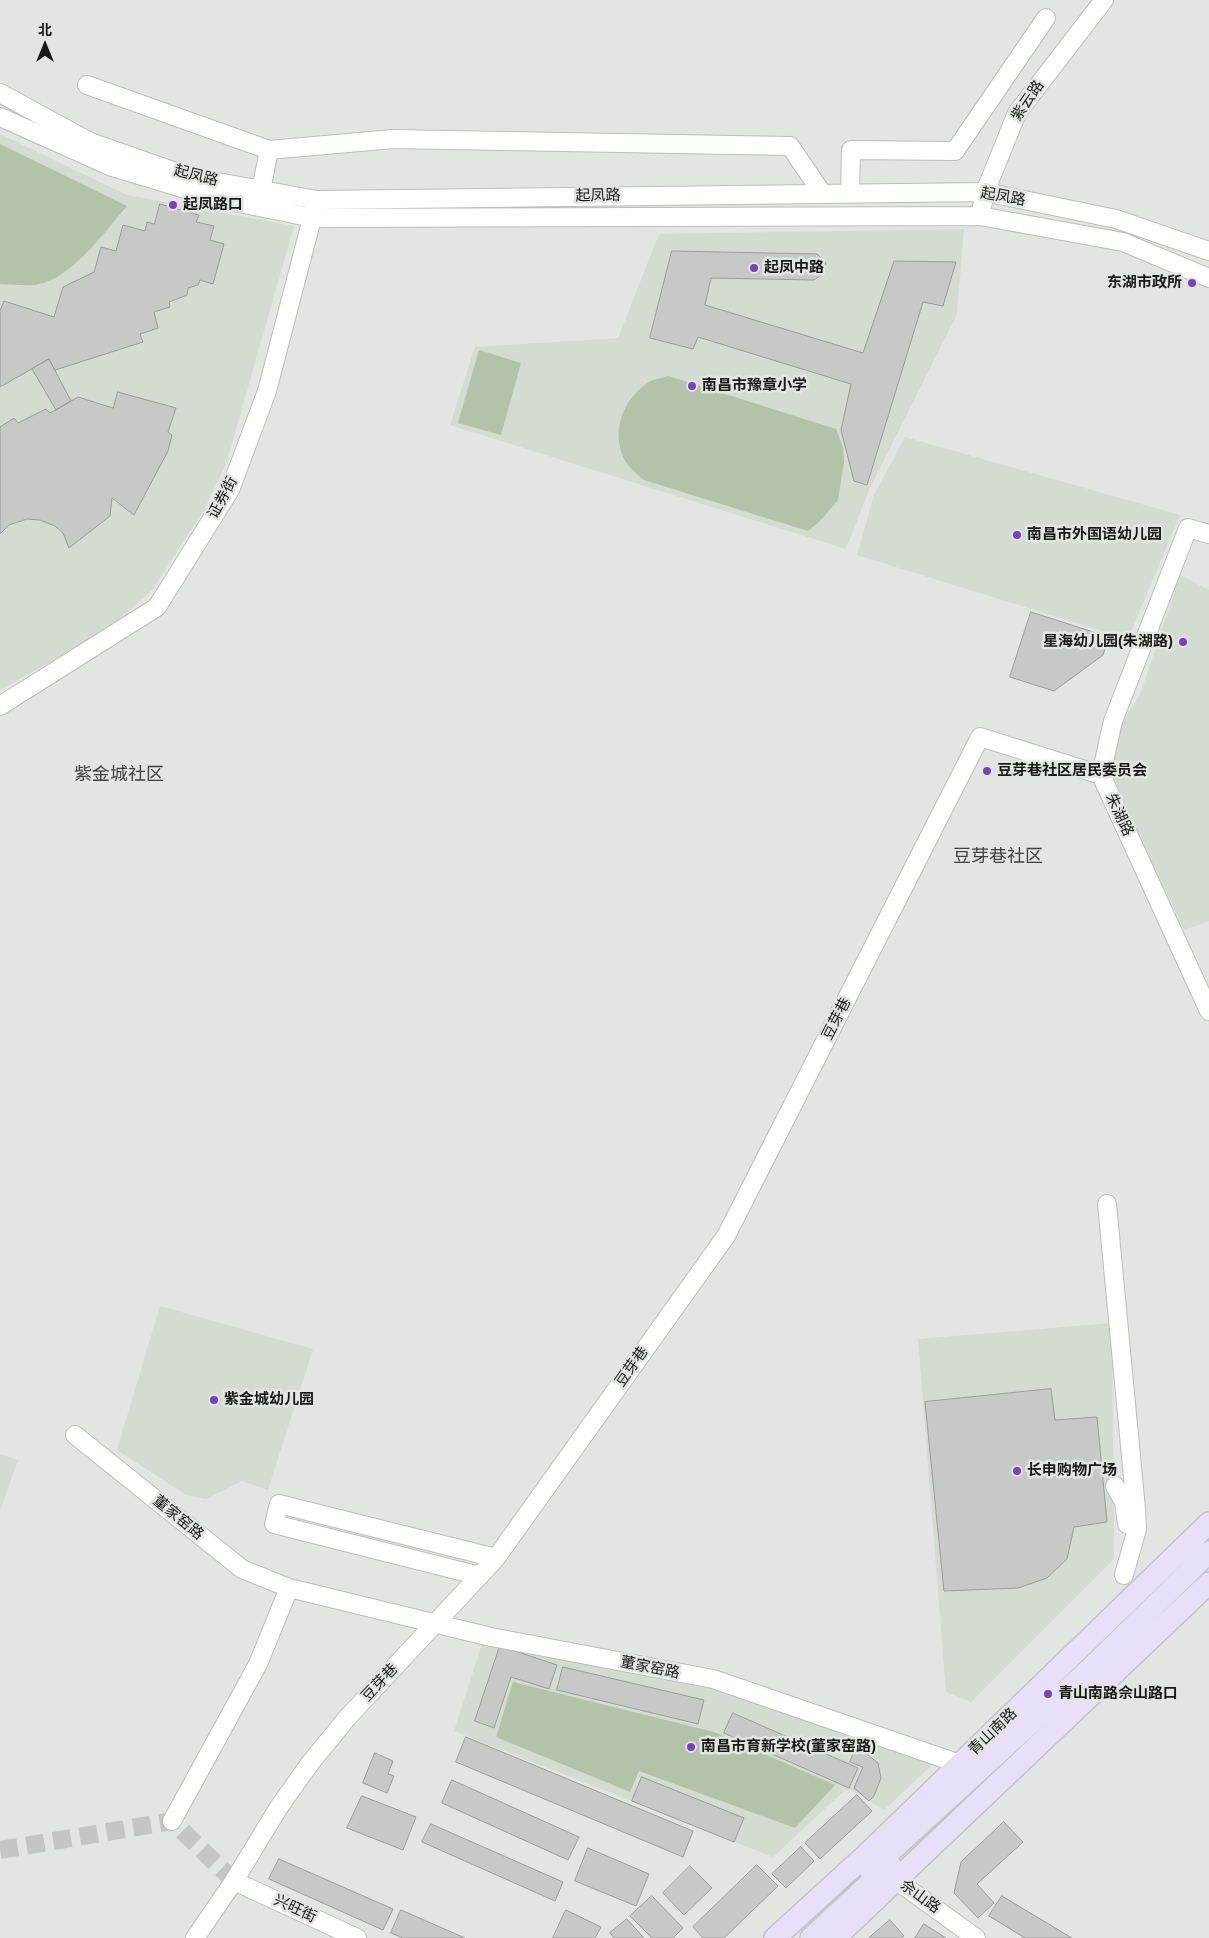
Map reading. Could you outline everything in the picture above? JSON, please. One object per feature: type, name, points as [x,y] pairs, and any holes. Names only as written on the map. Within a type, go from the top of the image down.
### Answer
[{"type":"main road","name":"青山南路","points":[[835,1938],[881,1867],[981,1773],[1120,1609],[1209,1523]]},
{"type":"main road","points":[[981,1773],[1209,1552]]},
{"type":"main road","points":[[981,1773],[1118,1653],[1209,1565]]},
{"type":"main road","name":"青山南路","points":[[775,1938],[881,1867],[981,1773],[1209,1583]]},
{"type":"main road","points":[[795,1938],[881,1867]]},
{"type":"main road","points":[[811,1938],[881,1867]]},
{"type":"street","name":"紫云路","points":[[980,216],[985,192],[1017,112],[1104,0]]},
{"type":"street","points":[[850,193],[851,150],[955,151],[1046,18]]},
{"type":"street","points":[[87,85],[269,150],[393,139],[790,146],[822,193]]},
{"type":"street","name":"起凤路","points":[[0,93],[90,142],[190,177],[317,200],[985,192],[1116,220],[1209,251]]},
{"type":"street","name":"起凤路","points":[[0,117],[112,167],[215,198],[313,218],[980,216],[1123,242],[1209,278]]},
{"type":"street","points":[[261,190],[269,150]]},
{"type":"street","name":"证券街","points":[[0,706],[157,607],[230,490],[267,391],[317,200]]},
{"type":"street","name":"朱湖路","points":[[1209,534],[1188,528],[1113,721],[1101,775],[1209,1011]]},
{"type":"street","name":"豆芽巷","points":[[195,1938],[234,1881],[279,1807],[311,1762],[348,1718],[496,1558],[726,1236],[980,737],[1101,775]]},
{"type":"street","points":[[1106,1204],[1137,1516],[1137,1530],[1124,1575]]},
{"type":"street","name":"董家窑路","points":[[75,1435],[242,1569],[289,1588],[491,1638],[712,1679],[981,1773]]},
{"type":"street","points":[[1115,1486],[1124,1502],[1127,1517],[1127,1546],[1120,1609]]},
{"type":"street","points":[[480,1576],[274,1524],[279,1504],[496,1558]]},
{"type":"street","points":[[172,1821],[258,1664],[289,1588]]},
{"type":"street","name":"佘山路","points":[[881,1867],[976,1938]]},
{"type":"street","name":"兴旺街","points":[[234,1881],[357,1938]]},
{"type":"shaded area","points":[[0,134],[127,195],[294,226],[226,464],[205,508],[153,589],[127,613],[88,641],[0,690]]},
{"type":"shaded area","name":"南昌市豫章小学","points":[[964,229],[957,314],[869,490],[846,549],[450,425],[475,347],[618,338],[659,234]]},
{"type":"shaded area","name":"南昌市外国语幼儿园","points":[[905,437],[1180,515],[1128,639],[857,555],[874,495]]},
{"type":"shaded area","points":[[1180,575],[1209,590],[1209,921],[1184,930],[1111,776],[1122,722],[1140,695]]},
{"type":"shaded area","name":"紫金城幼儿园","points":[[160,1306],[313,1349],[268,1490],[242,1481],[206,1499],[186,1495],[117,1450]]},
{"type":"shaded area","points":[[1112,1323],[1114,1559],[971,1702],[946,1692],[918,1339]]},
{"type":"shaded area","points":[[0,1454],[18,1460],[0,1511]]},
{"type":"shaded area","name":"南昌市育新学校(董家窑路)","points":[[483,1641],[708,1685],[934,1763],[884,1810],[852,1790],[845,1790],[773,1857],[454,1731]]},
{"type":"green space","points":[[0,144],[127,206],[76,263],[64,273],[39,284],[0,284]]},
{"type":"green space","points":[[479,350],[521,363],[501,435],[458,423]]},
{"type":"green space","points":[[668,376],[836,429],[843,447],[844,462],[838,500],[820,521],[808,531],[644,480],[627,464],[622,453],[619,441],[621,418],[625,408],[640,389],[651,381]]},
{"type":"green space","points":[[513,1682],[714,1732],[835,1785],[795,1828],[639,1771],[630,1792],[496,1737]]},
{"type":"building","points":[[160,204],[199,215],[196,222],[214,226],[210,240],[224,244],[213,284],[200,280],[198,285],[188,288],[187,295],[169,302],[170,307],[154,312],[158,328],[140,334],[143,342],[55,370],[49,359],[0,387],[0,311],[4,301],[54,317],[63,287],[94,272],[101,247],[116,251],[123,225],[145,231],[147,222],[154,224]]},
{"type":"building","points":[[672,251],[817,254],[826,263],[824,273],[814,280],[711,278],[705,305],[863,353],[894,261],[956,262],[943,306],[923,302],[867,485],[854,481],[841,430],[851,384],[698,337],[693,349],[650,338]]},
{"type":"building","points":[[49,359],[71,401],[56,410],[32,369]]},
{"type":"building","points":[[118,392],[176,408],[168,432],[172,435],[168,451],[134,515],[112,498],[110,516],[69,548],[63,533],[55,526],[40,520],[27,519],[9,525],[0,534],[0,427],[14,418],[18,423],[46,409],[50,413],[78,397],[113,408]]},
{"type":"building","points":[[1031,612],[1109,637],[1103,655],[1054,691],[1010,677]]},
{"type":"building","name":"长申购物广场","points":[[1051,1389],[1055,1420],[1097,1417],[1107,1522],[1074,1527],[1067,1559],[1047,1578],[1018,1588],[944,1591],[925,1402]]},
{"type":"building","points":[[500,1646],[557,1665],[549,1689],[511,1677],[494,1728],[475,1721]]},
{"type":"building","points":[[563,1667],[704,1700],[698,1724],[557,1690]]},
{"type":"building","points":[[733,1713],[858,1768],[849,1788],[724,1733]]},
{"type":"building","points":[[466,1737],[693,1831],[683,1857],[456,1762]]},
{"type":"building","points":[[856,1748],[878,1763],[881,1778],[874,1796],[869,1801],[854,1788],[863,1767],[850,1762]]},
{"type":"building","points":[[375,1753],[393,1761],[388,1774],[394,1776],[387,1793],[363,1783]]},
{"type":"building","points":[[642,1777],[744,1818],[734,1842],[632,1801]]},
{"type":"building","points":[[452,1780],[579,1837],[568,1860],[442,1803]]},
{"type":"building","points":[[857,1795],[872,1811],[820,1859],[805,1843]]},
{"type":"building","points":[[362,1796],[416,1817],[403,1850],[347,1828]]},
{"type":"building","points":[[1004,1822],[1023,1842],[977,1884],[994,1903],[978,1918],[954,1893],[961,1862]]},
{"type":"building","points":[[431,1824],[563,1882],[555,1901],[422,1842]]},
{"type":"building","points":[[801,1847],[814,1861],[786,1888],[772,1874]]},
{"type":"building","points":[[588,1848],[649,1874],[636,1906],[575,1881]]},
{"type":"building","points":[[279,1859],[393,1909],[383,1930],[269,1879]]},
{"type":"building","points":[[757,1865],[778,1886],[724,1938],[703,1938],[693,1927]]},
{"type":"building","points":[[690,1866],[712,1888],[684,1915],[663,1893]]},
{"type":"building","points":[[652,1896],[683,1928],[673,1938],[652,1938],[630,1916]]},
{"type":"building","points":[[1002,1896],[1072,1938],[1025,1938],[989,1916]]},
{"type":"building","points":[[401,1910],[465,1938],[403,1938],[391,1933]]},
{"type":"building","points":[[566,1910],[601,1927],[595,1938],[553,1938]]},
{"type":"building","points":[[627,1919],[644,1938],[614,1938],[610,1933]]},
{"type":"building","points":[[890,1920],[904,1936],[901,1938],[869,1938]]},
{"type":"building","points":[[924,1924],[946,1938],[915,1938]]},
{"type":"tunnel","points":[[0,1850],[172,1821],[234,1881]]},
{"type":"place","name":"起凤路口","points":[[173,205]]},
{"type":"place","name":"起凤中路","points":[[754,268]]},
{"type":"place","name":"东湖市政所","points":[[1192,283]]},
{"type":"place","name":"南昌市豫章小学","points":[[692,386]]},
{"type":"place","name":"南昌市外国语幼儿园","points":[[1017,535]]},
{"type":"place","name":"星海幼儿园(朱湖路)","points":[[1183,642]]},
{"type":"place","name":"豆芽巷社区居民委员会","points":[[987,771]]},
{"type":"place","name":"紫金城幼儿园","points":[[214,1400]]},
{"type":"place","name":"长申购物广场","points":[[1017,1471]]},
{"type":"place","name":"青山南路佘山路口","points":[[1048,1694]]},
{"type":"place","name":"南昌市育新学校(董家窑路)","points":[[691,1747]]},
{"type":"district","name":"紫金城社区","points":[[119,775]]},
{"type":"district","name":"豆芽巷社区","points":[[998,857]]}]
